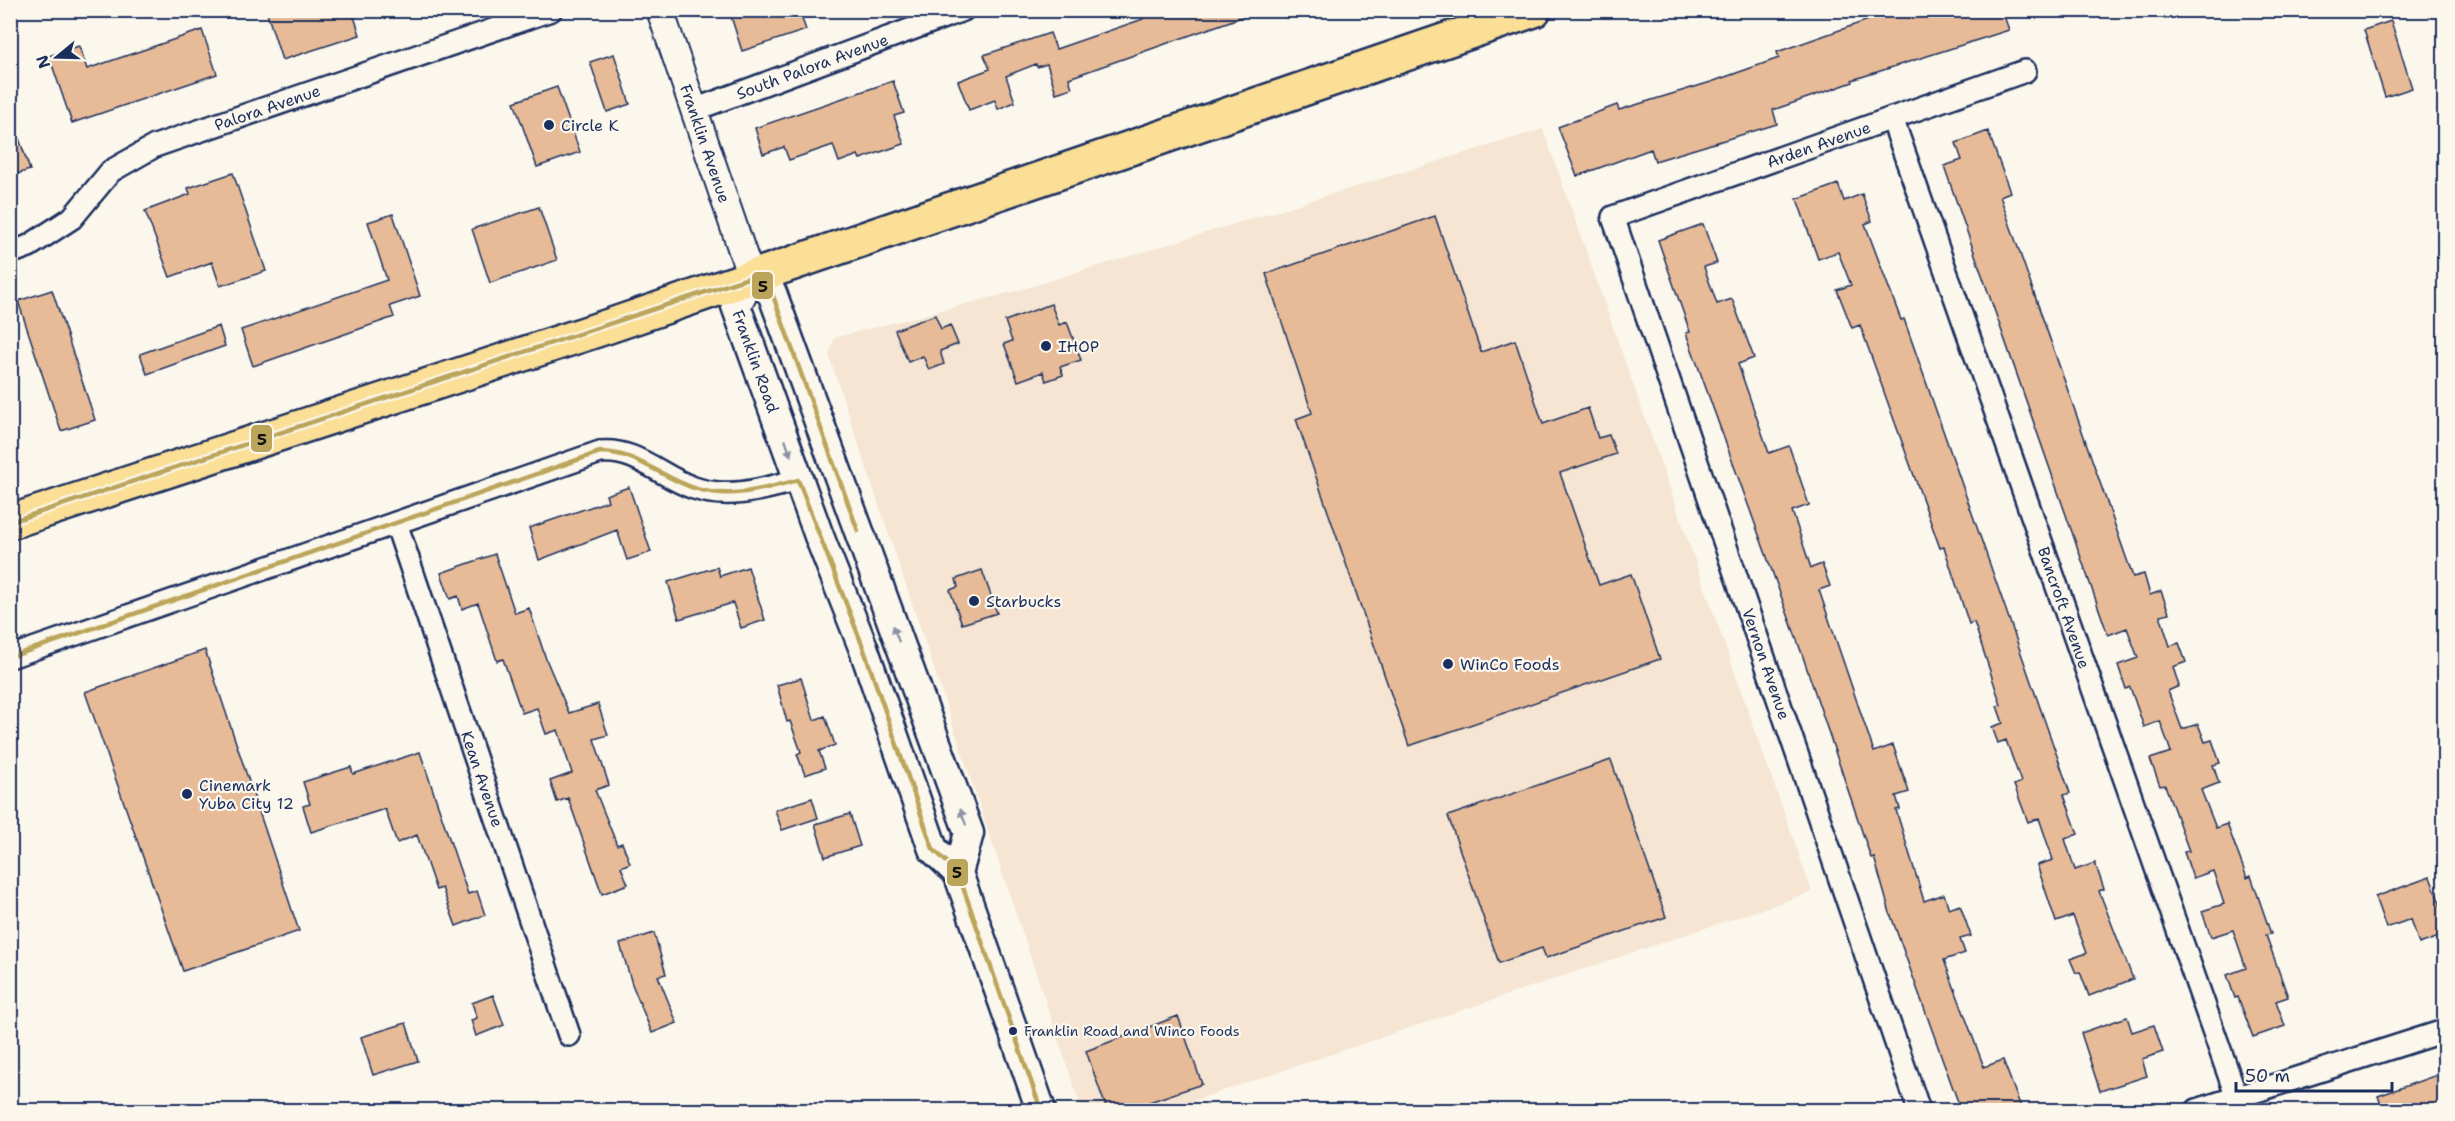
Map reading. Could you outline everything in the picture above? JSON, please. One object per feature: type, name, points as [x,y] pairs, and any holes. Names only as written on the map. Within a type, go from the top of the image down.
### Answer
[{"type":"highway","points":[[10,522],[606,327],[1160,140],[1534,10]]},
{"type":"main road","name":"Franklin Road","points":[[958,873],[969,833],[772,293],[752,277],[736,306],[798,480],[863,647],[933,849],[958,873],[1041,1110]]},
{"type":"street","name":"Palora Avenue","points":[[10,253],[29,246],[72,218],[111,171],[155,146],[551,10]]},
{"type":"street","name":"Franklin Avenue","points":[[660,10],[752,277]]},
{"type":"street","name":"South Palora Avenue","points":[[694,110],[963,10]]},
{"type":"street","name":"Arden Avenue","points":[[1613,217],[2025,71]]},
{"type":"street","name":"Bancroft Avenue","points":[[1892,118],[2237,1098]]},
{"type":"street","name":"Vernon Avenue","points":[[1613,217],[1919,1110]]},
{"type":"street","points":[[10,657],[575,459],[616,450],[631,455],[694,488],[717,492],[757,491],[798,480]]},
{"type":"street","name":"Kean Avenue","points":[[396,523],[569,1035]]},
{"type":"street","points":[[2197,1110],[2445,1031]]},
{"type":"shaded area","points":[[1543,129],[1812,892],[1166,1110],[1082,1110],[829,356],[834,338],[1020,290]]},
{"type":"building","points":[[266,10],[352,10],[360,35],[282,60]]},
{"type":"building","points":[[729,10],[762,10],[765,18],[787,10],[799,10],[806,30],[742,51]]},
{"type":"building","points":[[1140,10],[1252,10],[1253,13],[1069,78],[1072,88],[1056,93],[1047,64],[1037,67],[1036,64],[1006,76],[1015,102],[998,109],[995,100],[969,110],[958,81],[990,69],[984,55],[1050,33],[1056,49],[1143,19]]},
{"type":"building","points":[[1897,10],[2002,10],[2009,30],[1852,80],[1853,82],[1773,110],[1777,124],[1655,161],[1651,149],[1577,176],[1558,127],[1617,105],[1619,110],[1711,82],[1779,58],[1777,52]]},
{"type":"building","points":[[2391,21],[2412,88],[2385,97],[2364,30]]},
{"type":"building","points":[[202,30],[217,74],[72,123],[49,56],[79,46],[87,69]]},
{"type":"building","points":[[614,54],[630,104],[607,112],[590,62]]},
{"type":"building","points":[[893,81],[904,113],[894,116],[904,144],[860,159],[858,155],[839,162],[833,145],[789,160],[784,147],[763,154],[755,128]]},
{"type":"building","points":[[557,87],[580,152],[537,167],[514,102]]},
{"type":"building","points":[[10,121],[13,121],[30,170],[10,176]]},
{"type":"building","points":[[1988,131],[2010,192],[2000,196],[2133,577],[2144,574],[2150,595],[2161,591],[2169,613],[2160,615],[2170,646],[2179,643],[2186,662],[2173,667],[2179,686],[2168,691],[2182,729],[2198,724],[2205,742],[2212,740],[2220,763],[2213,765],[2219,783],[2201,790],[2216,828],[2227,824],[2247,878],[2251,876],[2271,934],[2266,935],[2288,997],[2276,1001],[2285,1026],[2253,1037],[2227,975],[2246,968],[2233,930],[2211,937],[2202,911],[2224,904],[2213,871],[2193,878],[2184,852],[2189,851],[2165,785],[2160,786],[2150,759],[2171,752],[2160,721],[2144,727],[2130,687],[2126,689],[2118,665],[2138,658],[2127,628],[2108,635],[1944,166],[1962,160],[1956,143]]},
{"type":"building","points":[[233,173],[266,271],[220,286],[212,262],[170,277],[145,211],[190,194],[188,188]]},
{"type":"building","points":[[1838,184],[1844,201],[1862,194],[1872,221],[1865,224],[1901,320],[1904,319],[2070,793],[2064,795],[2078,834],[2065,839],[2075,870],[2095,863],[2104,889],[2099,891],[2133,979],[2089,996],[2080,972],[2076,973],[2070,959],[2087,953],[2073,916],[2056,922],[2037,865],[2053,860],[2039,818],[2028,822],[2014,785],[2021,782],[2006,740],[1998,743],[1992,727],[2003,723],[1997,706],[2001,705],[1974,622],[1969,624],[1944,547],[1940,548],[1860,325],[1852,328],[1837,290],[1851,285],[1838,252],[1818,259],[1797,199]]},
{"type":"building","points":[[539,207],[557,260],[490,283],[472,229]]},
{"type":"building","points":[[393,214],[420,296],[390,306],[394,317],[253,366],[241,330],[387,280],[368,222]]},
{"type":"building","points":[[1435,216],[1481,352],[1515,340],[1543,424],[1588,408],[1598,438],[1609,435],[1616,454],[1560,473],[1599,585],[1631,574],[1660,659],[1409,746],[1296,419],[1312,413],[1266,274]]},
{"type":"building","points":[[1703,224],[1717,263],[1704,267],[1717,304],[1732,299],[1754,358],[1738,364],[1769,453],[1789,446],[1809,505],[1792,511],[1811,568],[1822,564],[1830,586],[1819,590],[1874,752],[1893,745],[1909,792],[1896,796],[1900,809],[1896,810],[1924,901],[1944,894],[1949,909],[1960,905],[1971,936],[1960,939],[1965,953],[1944,960],[1984,1067],[2003,1060],[2022,1110],[1961,1110],[1950,1080],[1890,913],[1874,857],[1871,858],[1802,654],[1686,333],[1690,332],[1658,240]]},
{"type":"building","points":[[52,290],[95,420],[61,431],[18,301]]},
{"type":"building","points":[[1051,304],[1059,325],[1067,322],[1081,360],[1060,367],[1063,375],[1046,381],[1043,372],[1018,381],[1004,344],[1012,341],[1005,321]]},
{"type":"building","points":[[935,315],[941,329],[950,325],[958,344],[940,351],[944,364],[929,370],[923,356],[908,362],[895,330]]},
{"type":"building","points":[[219,326],[225,346],[147,374],[140,354]]},
{"type":"building","points":[[629,487],[651,552],[627,560],[617,530],[539,560],[529,528],[608,501],[606,495]]},
{"type":"building","points":[[495,554],[515,613],[529,608],[546,659],[569,713],[598,704],[608,735],[594,739],[609,785],[595,790],[617,845],[622,843],[630,863],[621,867],[628,884],[602,894],[568,798],[557,802],[550,781],[572,773],[558,730],[546,734],[537,708],[522,713],[503,659],[497,661],[478,603],[462,609],[458,596],[450,599],[441,573]]},
{"type":"building","points":[[717,567],[720,576],[748,567],[765,620],[741,628],[733,603],[679,619],[668,582]]},
{"type":"building","name":"Starbucks","points":[[982,570],[997,613],[962,624],[950,590],[958,587],[956,579]]},
{"type":"building","name":"Cinemark Yuba City 12","points":[[205,650],[299,931],[183,971],[85,692]]},
{"type":"building","points":[[801,678],[814,720],[825,716],[835,745],[819,751],[825,768],[805,775],[797,754],[801,752],[790,721],[787,722],[777,685]]},
{"type":"building","points":[[420,752],[468,894],[477,891],[485,915],[456,926],[442,888],[436,890],[417,835],[397,843],[385,809],[311,832],[303,806],[310,804],[303,782],[351,767],[353,774]]},
{"type":"building","points":[[1611,760],[1666,917],[1546,958],[1542,948],[1499,963],[1448,816]]},
{"type":"building","points":[[812,798],[818,818],[782,830],[775,810]]},
{"type":"building","points":[[850,814],[860,846],[825,857],[815,824]]},
{"type":"building","points":[[2430,877],[2445,917],[2445,935],[2419,944],[2411,919],[2386,928],[2375,897]]},
{"type":"building","points":[[654,933],[666,974],[658,976],[677,1023],[652,1033],[632,984],[620,944]]},
{"type":"building","points":[[493,995],[504,1025],[476,1036],[471,1020],[477,1018],[472,1003]]},
{"type":"building","points":[[1178,1016],[1202,1084],[1126,1110],[1107,1110],[1086,1051]]},
{"type":"building","points":[[2127,1017],[2132,1032],[2154,1025],[2163,1052],[2142,1059],[2147,1076],[2100,1091],[2081,1033]]},
{"type":"building","points":[[406,1023],[418,1061],[373,1075],[361,1037]]},
{"type":"building","points":[[2445,1072],[2445,1110],[2383,1110],[2378,1096]]},
{"type":"transit line","name":"5","points":[[10,522],[751,277],[772,293],[858,531]]},
{"type":"transit line","name":"5","points":[[10,657],[600,452],[626,456],[694,488],[720,493],[746,492],[798,480],[863,647],[933,849],[958,873],[1041,1110]]},
{"type":"place","name":"Circle K","points":[[549,125]]},
{"type":"place","name":"IHOP","points":[[1046,346]]},
{"type":"place","name":"Starbucks","points":[[974,601]]},
{"type":"place","name":"WinCo Foods","points":[[1448,664]]},
{"type":"place","name":"Cinemark Yuba City 12","points":[[187,794]]},
{"type":"place","name":"Franklin Road and Winco Foods","points":[[1013,1031]]}]
